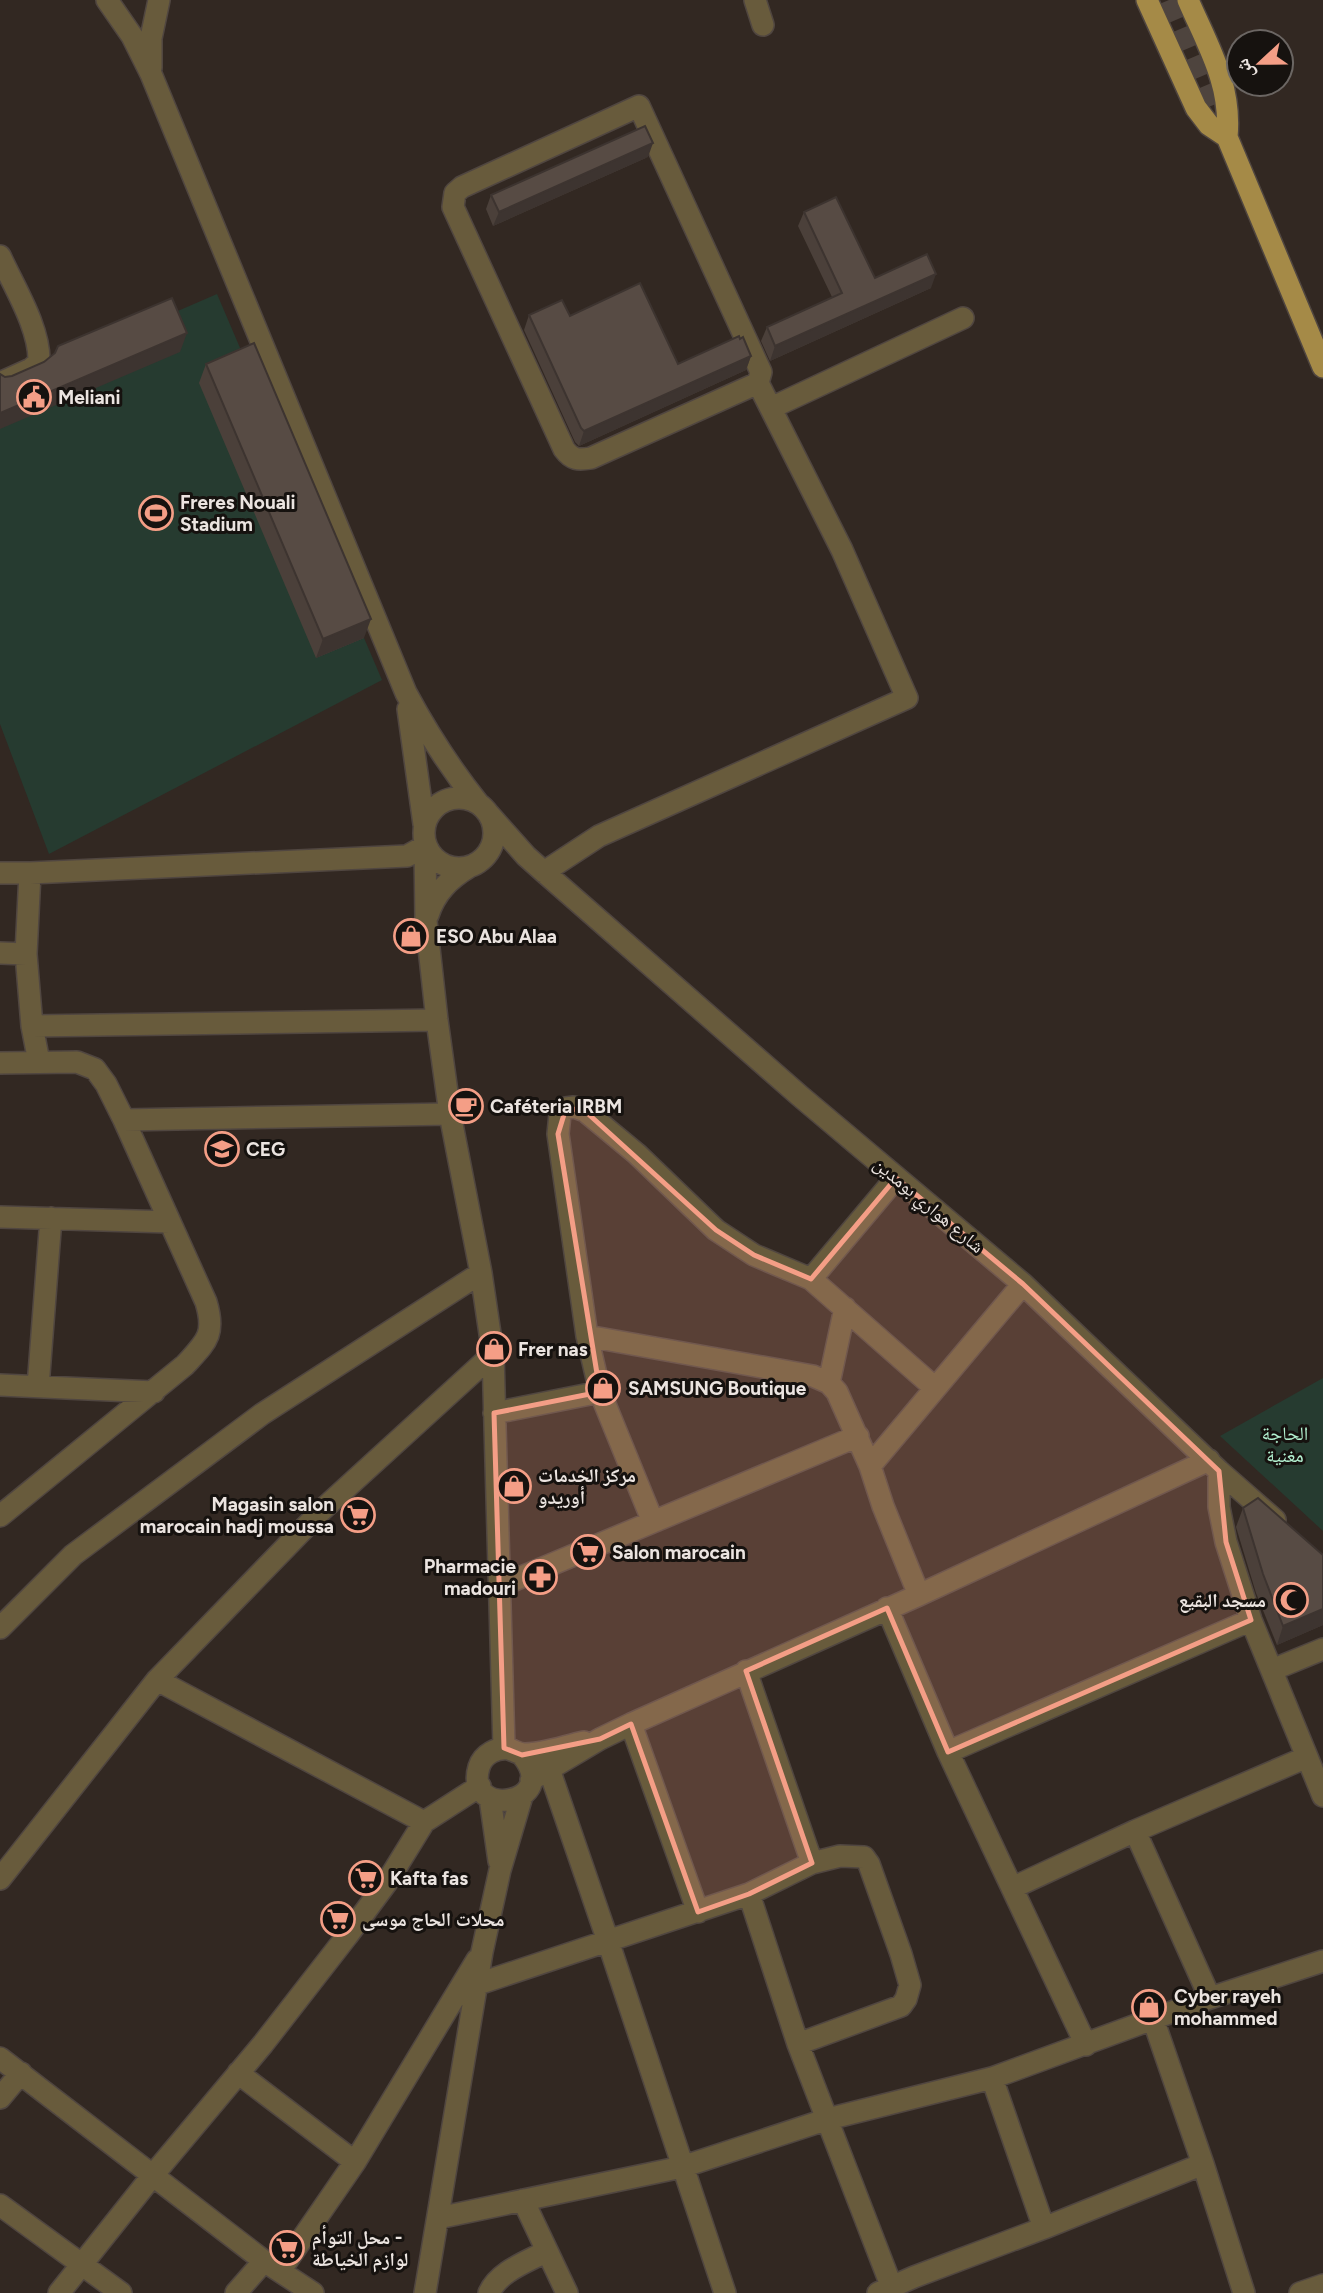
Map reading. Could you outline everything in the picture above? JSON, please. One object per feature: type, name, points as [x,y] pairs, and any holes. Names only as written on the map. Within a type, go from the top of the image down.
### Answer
[{"type":"main road","points":[[1147,0],[1196,107],[1209,125],[1227,137]]},
{"type":"main road","points":[[1188,0],[1224,84],[1228,102],[1227,137],[1323,367]]},
{"type":"street","points":[[107,0],[132,36],[151,74],[406,693],[424,824],[426,921],[437,1020],[450,1114],[481,1273],[493,1354],[500,1586],[513,1752],[531,1771],[608,1941],[725,2293]]},
{"type":"street","points":[[151,74],[151,38],[159,0]]},
{"type":"street","points":[[755,0],[763,24]]},
{"type":"street","points":[[544,872],[599,836],[906,698],[842,550],[758,383],[761,372],[639,106],[462,187],[455,193],[453,207],[570,457],[578,460],[591,458],[758,383]]},
{"type":"street","points":[[0,256],[35,334],[40,353],[39,362],[31,369],[0,383]]},
{"type":"street","points":[[771,408],[963,318]]},
{"type":"street","name":"شارع هواري بومدين","points":[[406,693],[426,732],[450,769],[526,856],[896,1178],[1023,1284],[1289,1533]]},
{"type":"street","points":[[424,824],[436,805],[457,797],[468,799],[482,807],[491,819],[494,839],[478,862],[455,875],[442,888],[432,903],[426,921]]},
{"type":"street","points":[[425,846],[439,863],[461,869],[505,851],[526,856]]},
{"type":"street","points":[[0,873],[407,856],[425,846]]},
{"type":"street","points":[[30,873],[26,954],[32,1026],[39,1062]]},
{"type":"street","points":[[0,953],[26,954]]},
{"type":"street","points":[[32,1026],[437,1020]]},
{"type":"street","points":[[0,1063],[77,1062],[95,1069],[106,1084],[124,1120],[211,1317],[211,1331],[207,1340],[185,1365],[0,1516]]},
{"type":"street","points":[[653,1522],[600,1392],[587,1336],[558,1134],[560,1114],[566,1108],[574,1107],[585,1111],[637,1154],[726,1236],[754,1255],[811,1279],[935,1388]]},
{"type":"street","points":[[124,1120],[450,1114]]},
{"type":"street","points":[[811,1279],[896,1178]]},
{"type":"street","points":[[0,1217],[170,1222]]},
{"type":"street","points":[[38,1387],[51,1218]]},
{"type":"street","points":[[0,1628],[74,1555],[251,1423],[481,1273]]},
{"type":"street","points":[[870,1466],[1023,1284]]},
{"type":"street","points":[[829,1383],[845,1308]]},
{"type":"street","points":[[587,1336],[813,1376],[829,1383],[837,1392],[858,1436],[919,1595]]},
{"type":"street","points":[[0,1879],[158,1680],[322,1510],[493,1354]]},
{"type":"street","points":[[0,1385],[154,1392]]},
{"type":"street","points":[[494,1413],[600,1392]]},
{"type":"street","points":[[500,1586],[858,1436]]},
{"type":"street","points":[[485,1792],[505,1802],[600,1739],[631,1724],[1214,1465],[1226,1542],[1251,1620],[1323,1796]]},
{"type":"street","points":[[887,1608],[948,1752],[1086,2045]]},
{"type":"street","points":[[948,1752],[1251,1620]]},
{"type":"street","points":[[1272,1670],[1323,1648]]},
{"type":"street","points":[[746,1671],[812,1863]]},
{"type":"street","points":[[158,1680],[424,1822]]},
{"type":"street","points":[[631,1724],[698,1912]]},
{"type":"street","points":[[500,1870],[478,1768],[482,1760],[496,1750],[513,1752],[600,1739]]},
{"type":"street","points":[[1012,1888],[1135,1831],[1307,1757]]},
{"type":"street","points":[[425,2293],[482,1952],[500,1870],[534,1782]]},
{"type":"street","points":[[59,2293],[371,1904],[424,1822],[485,1792]]},
{"type":"street","points":[[1135,1831],[1210,1998]]},
{"type":"street","points":[[478,1984],[749,1894],[812,1863],[852,1855],[864,1857],[910,1985],[906,1999],[901,2006],[799,2044]]},
{"type":"street","points":[[749,1894],[799,2044],[888,2291],[1203,2164]]},
{"type":"street","points":[[236,2293],[272,2266],[355,2162],[482,1952]]},
{"type":"street","points":[[438,2218],[682,2167],[828,2119],[992,2078],[1210,1998],[1323,1961]]},
{"type":"street","points":[[1153,2019],[1244,2293]]},
{"type":"street","points":[[0,2058],[272,2266],[313,2293]]},
{"type":"street","points":[[0,2098],[21,2073]]},
{"type":"street","points":[[238,2073],[355,2162]]},
{"type":"street","points":[[992,2078],[1044,2228]]},
{"type":"street","points":[[523,2200],[567,2293]]},
{"type":"street","points":[[0,2205],[121,2293]]},
{"type":"street","points":[[489,2293],[496,2281],[506,2273],[547,2251]]},
{"type":"street","points":[[1300,2293],[1323,2285]]},
{"type":"highlighted area","points":[[566,1108],[585,1111],[716,1230],[754,1255],[811,1279],[896,1178],[1023,1284],[1219,1471],[1226,1542],[1251,1620],[948,1752],[887,1608],[746,1671],[812,1863],[749,1894],[698,1912],[631,1724],[600,1739],[522,1755],[504,1748],[494,1413],[600,1392],[558,1134]]},
{"type":"green space","name":"Freres Nouali Stadium","points":[[217,294],[382,680],[49,854],[0,724],[0,388]]},
{"type":"green space","name":"الحاجة مغنية","points":[[1323,1378],[1323,1531],[1220,1436]]},
{"type":"building","points":[[645,126],[653,143],[499,212],[491,195]]},
{"type":"building","points":[[836,197],[875,278],[927,254],[936,274],[775,346],[767,327],[842,293],[804,212]]},
{"type":"building","points":[[640,283],[678,364],[739,336],[740,339],[743,337],[751,356],[584,431],[529,315],[562,300],[570,316]]},
{"type":"building","points":[[172,298],[187,333],[0,413],[0,374],[5,377],[12,376],[44,362],[55,353],[58,346]]},
{"type":"building","points":[[254,343],[371,619],[323,639],[206,364]]},
{"type":"building","name":"مسجد البقيع","points":[[1258,1498],[1323,1555],[1323,1609],[1283,1626],[1263,1574],[1243,1508]]},
{"type":"tunnel","points":[[1169,0],[1227,137]]},
{"type":"place","name":"Meliani","points":[[34,397]]},
{"type":"place","name":"Freres Nouali Stadium","points":[[156,513]]},
{"type":"place","name":"ESO Abu Alaa","points":[[411,936]]},
{"type":"place","name":"Caféteria IRBM","points":[[466,1106]]},
{"type":"place","name":"CEG","points":[[222,1149]]},
{"type":"place","name":"Frer nas","points":[[494,1349]]},
{"type":"place","name":"SAMSUNG Boutique","points":[[603,1388]]},
{"type":"place","name":"مركز الخدمات أوريدو","points":[[514,1486]]},
{"type":"place","name":"Magasin salon marocain hadj moussa","points":[[358,1515]]},
{"type":"place","name":"Salon marocain","points":[[588,1552]]},
{"type":"place","name":"Pharmacie madouri","points":[[540,1577]]},
{"type":"place","name":"مسجد البقيع","points":[[1291,1600]]},
{"type":"place","name":"Kafta fas","points":[[366,1878]]},
{"type":"place","name":"محلات الحاج موسى","points":[[338,1919]]},
{"type":"place","name":"Cyber rayeh mohammed","points":[[1149,2007]]},
{"type":"place","name":"محل التوأم - لوازم الخياطة","points":[[287,2248]]}]
